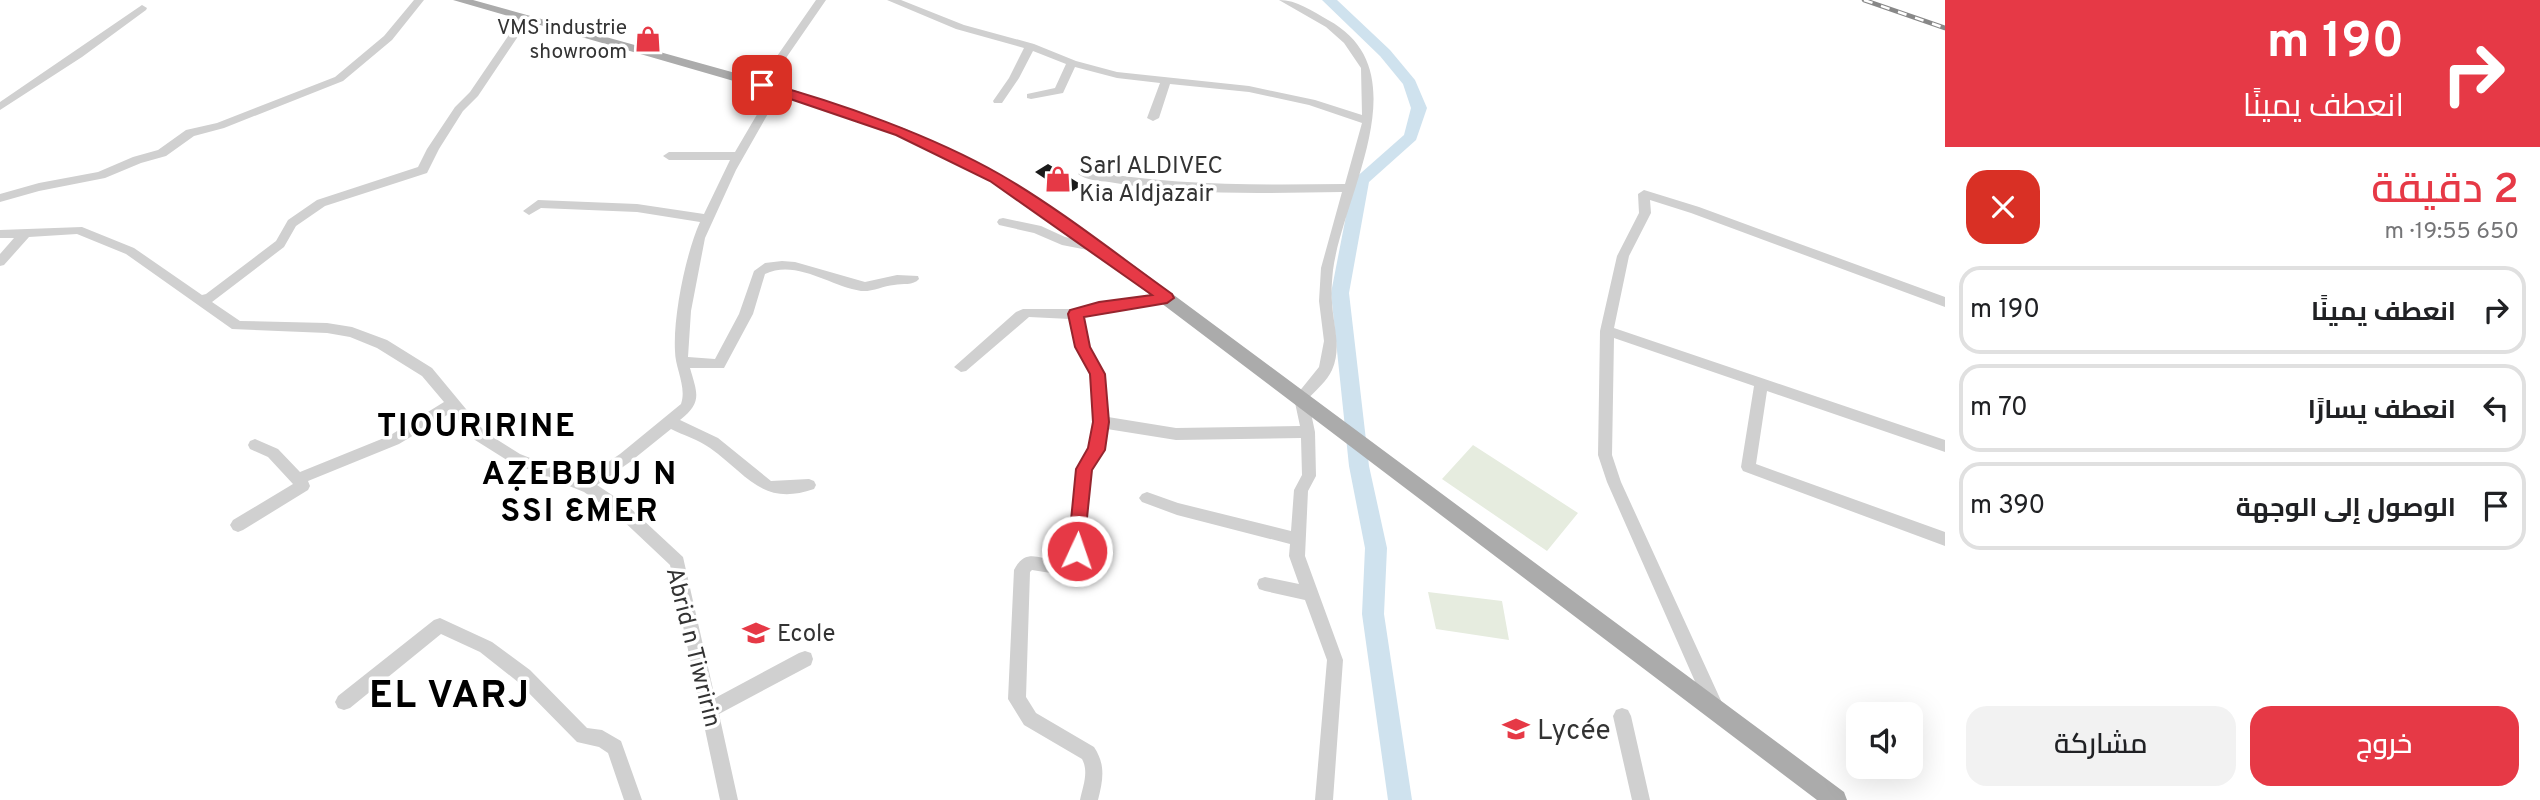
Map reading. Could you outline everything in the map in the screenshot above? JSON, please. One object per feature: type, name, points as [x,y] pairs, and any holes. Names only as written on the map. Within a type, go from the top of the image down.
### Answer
[{"type":"main road","points":[[459,0],[770,87],[901,132],[1019,192],[1338,425],[1836,800]]},
{"type":"street","points":[[0,198],[101,175],[162,153],[190,133],[220,126],[339,79],[388,38],[419,0]]},
{"type":"street","points":[[584,486],[625,458],[687,407],[691,395],[682,362],[684,311],[699,238],[770,87],[821,0]]},
{"type":"street","points":[[892,0],[960,27],[1030,46],[1072,63],[1117,75],[1249,89],[1311,102],[1368,121]]},
{"type":"street","points":[[1284,0],[1330,25],[1348,41],[1366,68],[1368,121],[1327,268],[1325,301],[1331,341],[1326,369],[1301,398],[1308,432],[1309,476],[1301,490],[1297,556],[1335,660],[1324,800]]},
{"type":"street","points":[[0,107],[142,8]]},
{"type":"street","points":[[202,300],[211,297],[280,244],[292,223],[321,203],[423,170],[459,109],[474,94],[520,26],[516,16]]},
{"type":"street","points":[[998,101],[1014,78],[1030,46]]},
{"type":"street","points":[[1031,96],[1059,91],[1072,63]]},
{"type":"street","points":[[1153,118],[1166,81]]},
{"type":"street","points":[[669,156],[739,156]]},
{"type":"street","points":[[1084,174],[1125,183],[1231,189],[1348,188]]},
{"type":"street","points":[[1714,707],[1614,482],[1605,455],[1608,331],[1623,256],[1645,213],[1644,194],[1695,210],[1945,302]]},
{"type":"street","points":[[528,211],[538,204],[637,208],[707,219]]},
{"type":"street","points":[[1003,222],[1037,229],[1062,242],[1098,248]]},
{"type":"street","name":"Abrid n Tiwririn","points":[[0,234],[78,230],[131,251],[237,326],[327,328],[352,332],[382,344],[427,372],[480,436],[514,458],[584,486],[622,510],[677,562],[729,800]]},
{"type":"street","points":[[0,262],[26,232]]},
{"type":"street","points":[[682,362],[719,364],[746,314],[760,271],[765,267],[774,265],[826,273],[862,287],[889,279],[913,279]]},
{"type":"street","points":[[961,367],[1021,315],[1028,312],[1076,314],[1099,307],[1167,298]]},
{"type":"street","points":[[1076,314],[1082,347],[1097,374],[1101,422],[1096,450],[1084,469],[1077,551],[1073,559],[1057,567],[1028,562],[1022,570],[1017,699],[1030,719],[1088,753],[1096,769],[1089,800]]},
{"type":"street","points":[[1608,331],[1945,446]]},
{"type":"street","points":[[1761,384],[1748,467],[1945,538]]},
{"type":"street","points":[[298,479],[394,440],[453,404]]},
{"type":"street","points":[[670,422],[713,442],[767,486],[809,485]]},
{"type":"street","points":[[1101,422],[1176,435],[1308,432]]},
{"type":"street","points":[[238,525],[303,486],[273,453],[255,444]]},
{"type":"street","points":[[1147,498],[1177,509],[1298,539]]},
{"type":"street","points":[[1265,584],[1311,594]]},
{"type":"street","points":[[344,702],[440,625],[486,647],[524,676],[583,736],[602,739],[615,747],[633,800]]},
{"type":"street","points":[[711,709],[805,659]]},
{"type":"street","points":[[1622,716],[1641,800]]},
{"type":"shaded area","points":[[1473,445],[1578,513],[1547,551],[1442,479]]},
{"type":"shaded area","points":[[1428,592],[1502,601],[1509,640],[1436,629]]},
{"type":"building","name":"Sarl ALDIVEC Kia Aldjazair","points":[[1048,164],[1082,185],[1068,194],[1035,172]]},
{"type":"waterway","points":[[1329,0],[1385,53],[1410,83],[1419,108],[1411,137],[1361,180],[1340,293],[1359,466],[1376,548],[1373,614],[1400,800]]},
{"type":"railway","points":[[1864,0],[1945,28]]},
{"type":"place","name":"VMS industrie showroom","points":[[648,39]]},
{"type":"place","name":"Sarl ALDIVEC Kia Aldjazair","points":[[1058,179]]},
{"type":"place","name":"Ecole","points":[[756,633]]},
{"type":"place","name":"Lycée","points":[[1516,729]]},
{"type":"district","name":"TIOURIRINE","points":[[477,425]]},
{"type":"district","name":"AẒEBBUJ N SSI ƐMER","points":[[580,492]]},
{"type":"district","name":"EL VARJ","points":[[450,694]]},
{"type":"route","points":[[762,85],[901,132],[995,178],[1041,207],[1167,298],[1099,307],[1076,314],[1082,347],[1097,374],[1101,392],[1101,422],[1096,450],[1084,469],[1077,551]]}]
